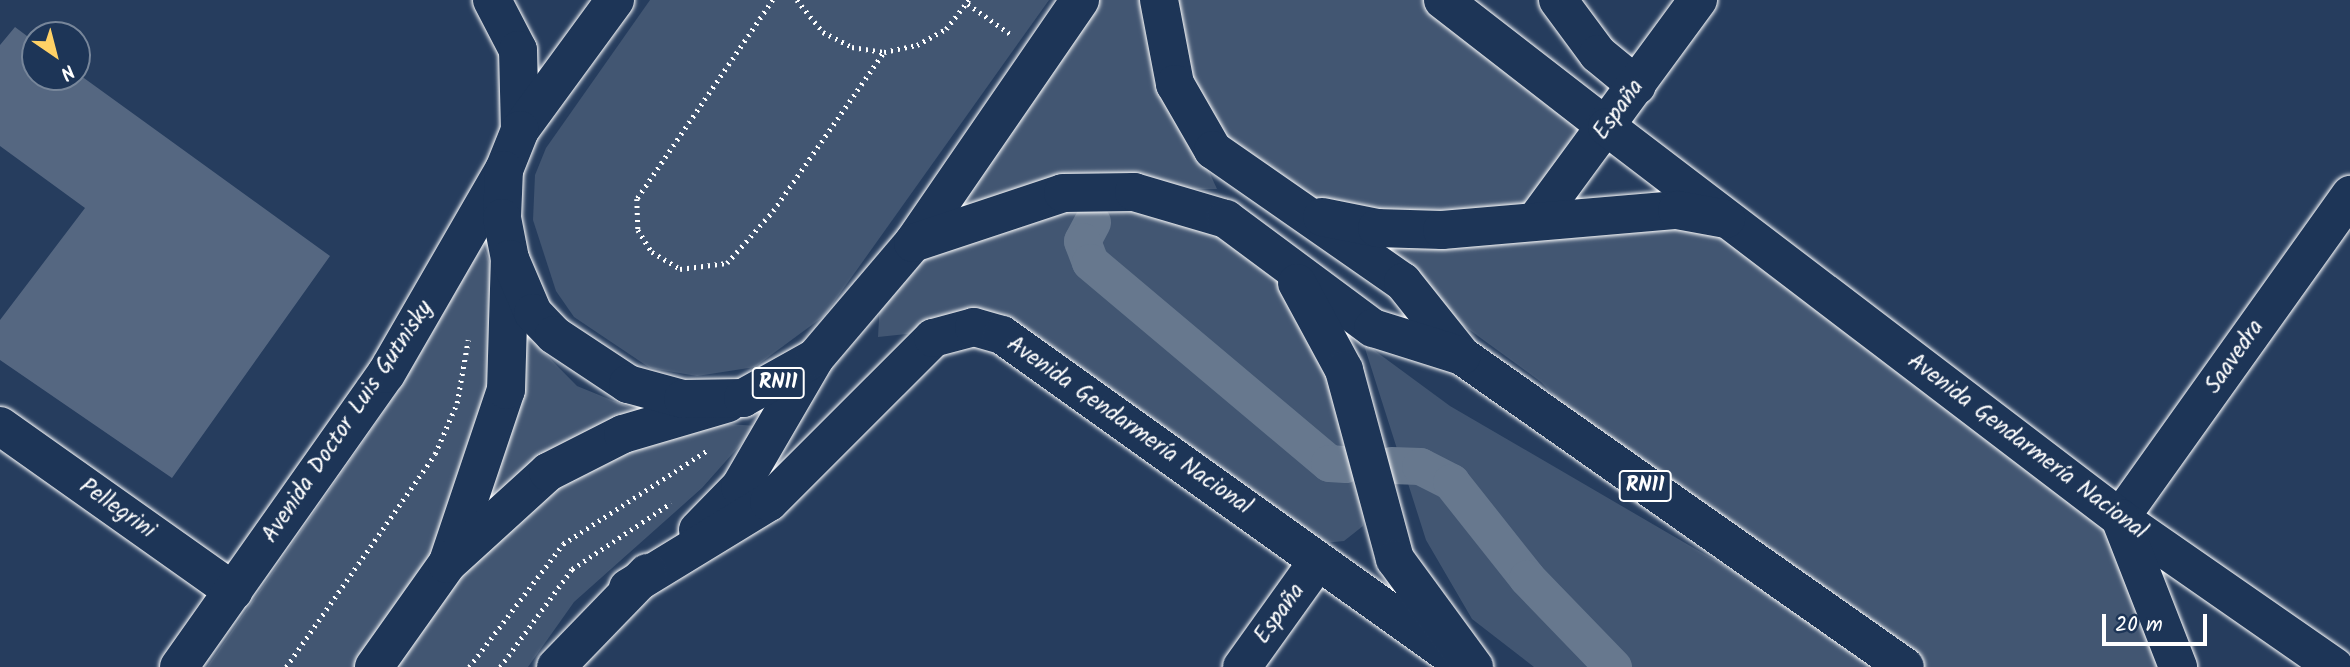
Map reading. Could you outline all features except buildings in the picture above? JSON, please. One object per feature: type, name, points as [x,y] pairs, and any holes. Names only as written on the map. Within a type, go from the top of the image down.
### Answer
[{"type":"main road","points":[[492,0],[519,50],[520,130]]},
{"type":"main road","name":"RN11","points":[[615,0],[520,130],[504,170],[510,260],[533,313],[579,357],[628,384],[683,399],[743,398],[815,358],[913,243],[1080,0]]},
{"type":"main road","name":"RN11","points":[[1159,0],[1175,84],[1188,116],[1213,150],[1403,282],[1462,356],[1905,667]]},
{"type":"main road","name":"Avenida Gendarmería Nacional","points":[[1443,0],[2120,518],[2334,667]]},
{"type":"main road","points":[[1558,0],[1598,54],[1637,86]]},
{"type":"main road","name":"España","points":[[1537,219],[1698,0]]},
{"type":"main road","name":"Avenida Doctor Luis Gutnisky","points":[[179,667],[386,374],[504,170]]},
{"type":"main road","name":"RN11","points":[[913,243],[1063,192],[1134,192],[1226,219],[1373,328],[1462,356]]},
{"type":"main road","name":"Saavedra","points":[[2120,518],[2350,195]]},
{"type":"main road","points":[[1300,211],[1390,229],[1442,230],[1537,219],[1677,210],[1726,219]]},
{"type":"main road","points":[[1276,257],[1333,340],[1395,559],[1474,667]]},
{"type":"main road","points":[[447,564],[506,390],[510,260]]},
{"type":"main road","name":"Avenida Gendarmería Nacional","points":[[628,588],[769,502],[933,338],[974,327],[1002,335],[1467,667]]},
{"type":"main road","points":[[556,667],[628,588],[740,487],[815,358]]},
{"type":"main road","points":[[374,667],[447,564],[548,472],[583,450],[743,398]]},
{"type":"main road","name":"Pellegrini","points":[[0,426],[233,591]]},
{"type":"main road","points":[[2120,518],[2178,667]]},
{"type":"main road","name":"España","points":[[1242,667],[1318,561]]},
{"type":"path","points":[[773,0],[637,199],[638,230],[652,252],[680,269],[727,263],[773,211],[884,51]]},
{"type":"path","points":[[797,0],[823,32],[852,47],[884,51],[917,46],[946,29],[968,2],[1041,56]]},
{"type":"path","points":[[286,667],[435,454],[457,403],[469,335]]},
{"type":"path","points":[[469,667],[563,544],[718,446]]},
{"type":"path","points":[[500,667],[572,569],[684,494]]},
{"type":"shaded area","points":[[650,0],[1049,0],[824,316],[755,367],[697,376],[650,368],[574,317],[556,291],[533,220],[535,175],[546,148]]},
{"type":"shaded area","points":[[1089,0],[1155,0],[1185,119],[1217,189],[1140,189],[924,235]]},
{"type":"shaded area","points":[[1165,0],[1430,0],[1600,128],[1534,216],[1309,209],[1214,143]]},
{"type":"shaded area","points":[[1068,200],[1220,225],[1301,299],[1369,494],[1363,526],[1344,541],[1314,544],[1002,324],[878,337],[880,301],[921,247]]},
{"type":"shaded area","points":[[1726,227],[2116,520],[2175,667],[1919,667],[1619,462],[1541,382],[1342,237]]},
{"type":"shaded area","points":[[483,245],[510,318],[577,386],[658,419],[757,426],[702,488],[574,602],[528,667],[207,667],[401,387]]},
{"type":"shaded area","points":[[1363,342],[1450,406],[1735,572],[1874,667],[1534,667],[1472,619],[1426,540]]},
{"type":"waterway","points":[[1092,222],[1082,241],[1090,262],[1329,463],[1345,464]]},
{"type":"waterway","points":[[1391,465],[1420,466],[1451,482],[1527,578],[1613,667]]}]
